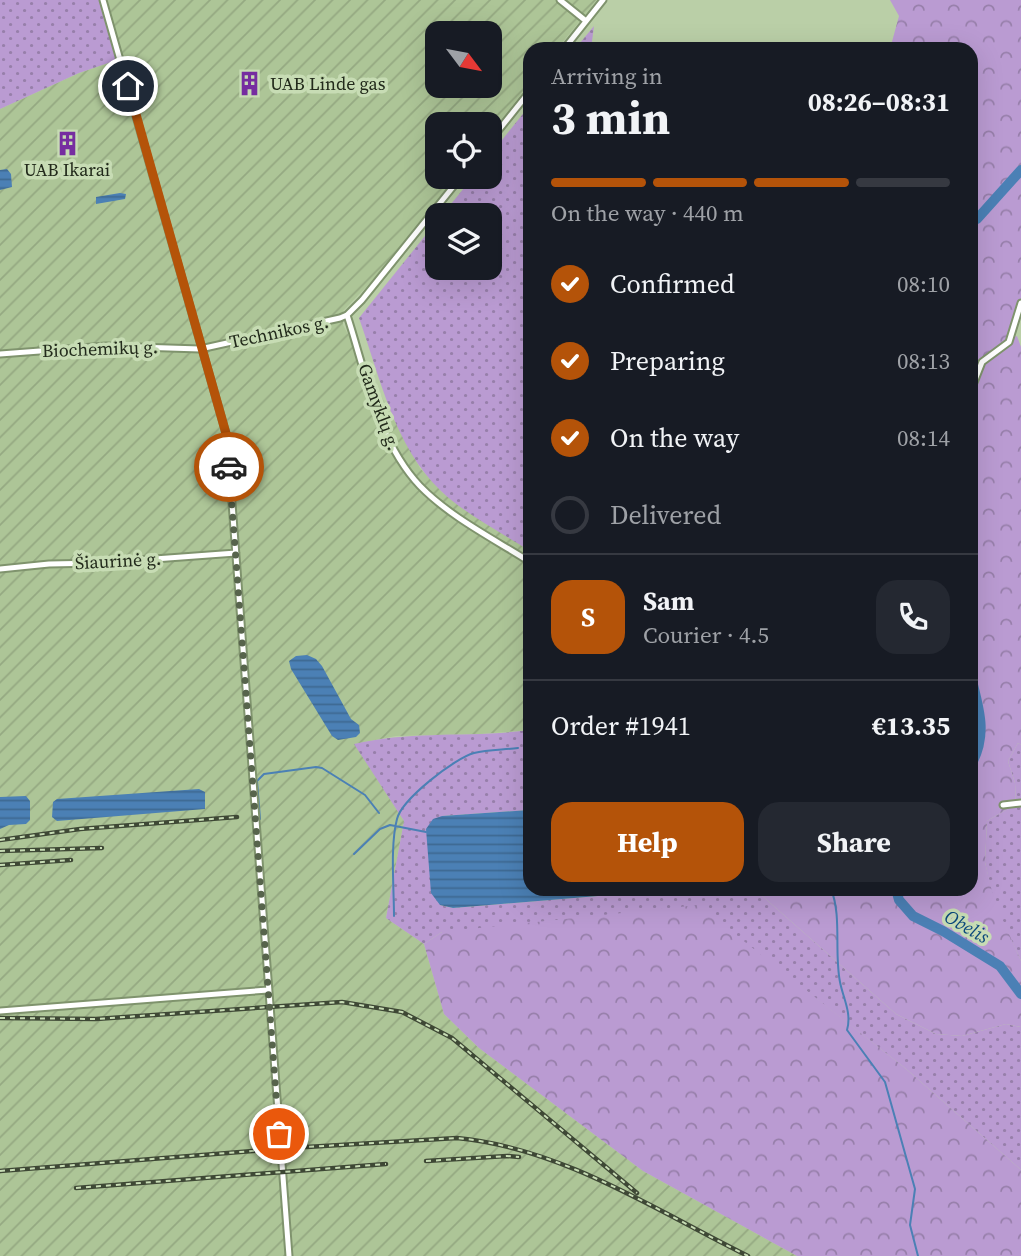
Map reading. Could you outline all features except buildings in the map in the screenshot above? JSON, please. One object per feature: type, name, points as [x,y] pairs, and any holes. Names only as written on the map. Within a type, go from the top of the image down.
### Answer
[{"type":"street","points":[[103,0],[227,437],[289,1256]]},
{"type":"street","points":[[560,0],[586,21]]},
{"type":"street","points":[[570,42],[603,0]]},
{"type":"street","points":[[502,126],[523,100]]},
{"type":"street","name":"Technikos g.","points":[[200,349],[347,315],[451,189]]},
{"type":"street","points":[[978,372],[982,362],[1009,342],[1021,303]]},
{"type":"street","name":"Gamyklų g.","points":[[347,315],[379,417],[401,461],[421,486],[445,507],[523,557]]},
{"type":"street","name":"Biochemikų g.","points":[[0,354],[116,346],[200,349]]},
{"type":"street","name":"Šiaurinė g.","points":[[0,569],[236,553]]},
{"type":"street","points":[[1003,805],[1021,803]]},
{"type":"street","points":[[0,1011],[268,990]]},
{"type":"shaded area","points":[[103,0],[597,0],[563,42],[523,42],[523,92],[502,119],[502,112],[425,112],[425,189],[446,189],[435,203],[425,203],[425,215],[370,283],[343,311],[343,325],[420,468],[443,493],[523,546],[523,731],[396,736],[355,744],[404,821],[386,918],[424,944],[444,1014],[479,1048],[643,1171],[797,1256],[0,1256],[0,109],[79,73],[120,59]]},
{"type":"green space","points":[[0,0],[103,0],[120,59],[79,73],[0,109]]},
{"type":"green space","points":[[890,0],[1021,0],[1021,303],[1012,338],[1017,336],[1021,347],[1021,745],[1018,743],[1008,761],[1015,783],[1016,804],[987,821],[985,862],[994,900],[1021,961],[1021,1027],[1006,1024],[962,1036],[936,1034],[896,1014],[762,896],[978,896],[978,42],[892,42],[899,16]]},
{"type":"green space","points":[[594,26],[592,42],[581,42]]},
{"type":"green space","points":[[523,114],[523,547],[461,508],[425,473],[411,453],[390,410],[359,318],[425,236],[425,280],[502,280],[502,203],[452,203],[463,189],[502,189],[502,140]]},
{"type":"green space","points":[[523,731],[523,810],[442,816],[440,905],[453,908],[598,896],[762,896],[896,1014],[936,1034],[962,1036],[1006,1024],[1021,1027],[1021,1170],[905,1068],[800,986],[442,932],[424,944],[386,918],[404,821],[354,744],[398,737]]},
{"type":"green space","points":[[1018,743],[1021,745],[1021,961],[993,900],[985,862],[987,821],[1016,804],[1015,783],[1008,761]]},
{"type":"green space","points":[[698,905],[905,1068],[1021,1170],[1021,1256],[797,1256],[643,1171],[479,1048],[444,1014],[424,944],[442,932]]},
{"type":"water","points":[[7,169],[11,174],[12,187],[0,190],[0,170]]},
{"type":"water","points":[[126,194],[125,199],[96,204],[96,197]]},
{"type":"water","points":[[307,655],[322,666],[351,719],[359,725],[360,733],[356,737],[338,740],[332,736],[291,669],[289,661],[296,656]]},
{"type":"water","points":[[199,789],[205,792],[205,809],[57,821],[52,817],[53,802],[57,799]]},
{"type":"water","points":[[26,796],[30,801],[30,820],[26,824],[9,825],[0,829],[0,797]]},
{"type":"water","points":[[523,810],[523,896],[598,896],[453,908],[440,905],[431,893],[426,829],[433,819],[442,816]]},
{"type":"waterway","name":"Obelis","points":[[978,218],[1021,170]]},
{"type":"waterway","name":"Obelis","points":[[978,707],[981,732],[978,747]]},
{"type":"waterway","points":[[394,916],[394,841],[397,819],[408,801],[430,780],[465,756],[518,748]]},
{"type":"waterway","points":[[260,819],[257,781],[264,774],[316,767],[322,768],[365,795],[379,813]]},
{"type":"waterway","points":[[354,854],[380,829],[390,825],[426,832]]},
{"type":"waterway","points":[[833,896],[838,970],[848,1012],[847,1030],[885,1082],[915,1189],[910,1225],[918,1256]]},
{"type":"waterway","name":"Obelis","points":[[898,896],[913,916],[1000,966],[1021,994]]},
{"type":"railway","points":[[0,840],[80,829],[237,817]]},
{"type":"railway","points":[[0,851],[102,848]]},
{"type":"railway","points":[[0,865],[71,860]]},
{"type":"railway","points":[[0,1018],[96,1019],[342,1002],[402,1012],[452,1038],[637,1193]]},
{"type":"railway","points":[[0,1171],[457,1138],[496,1144],[571,1168],[643,1201],[748,1256]]},
{"type":"railway","points":[[426,1161],[519,1157]]},
{"type":"railway","points":[[76,1188],[386,1164]]},
{"type":"way so far","points":[[229,467],[279,1134]]},
{"type":"place","name":"UAB Linde gas","points":[[250,84]]},
{"type":"place","name":"UAB Ikarai","points":[[67,143]]},
{"type":"route","points":[[128,86],[227,437],[229,467]]}]
